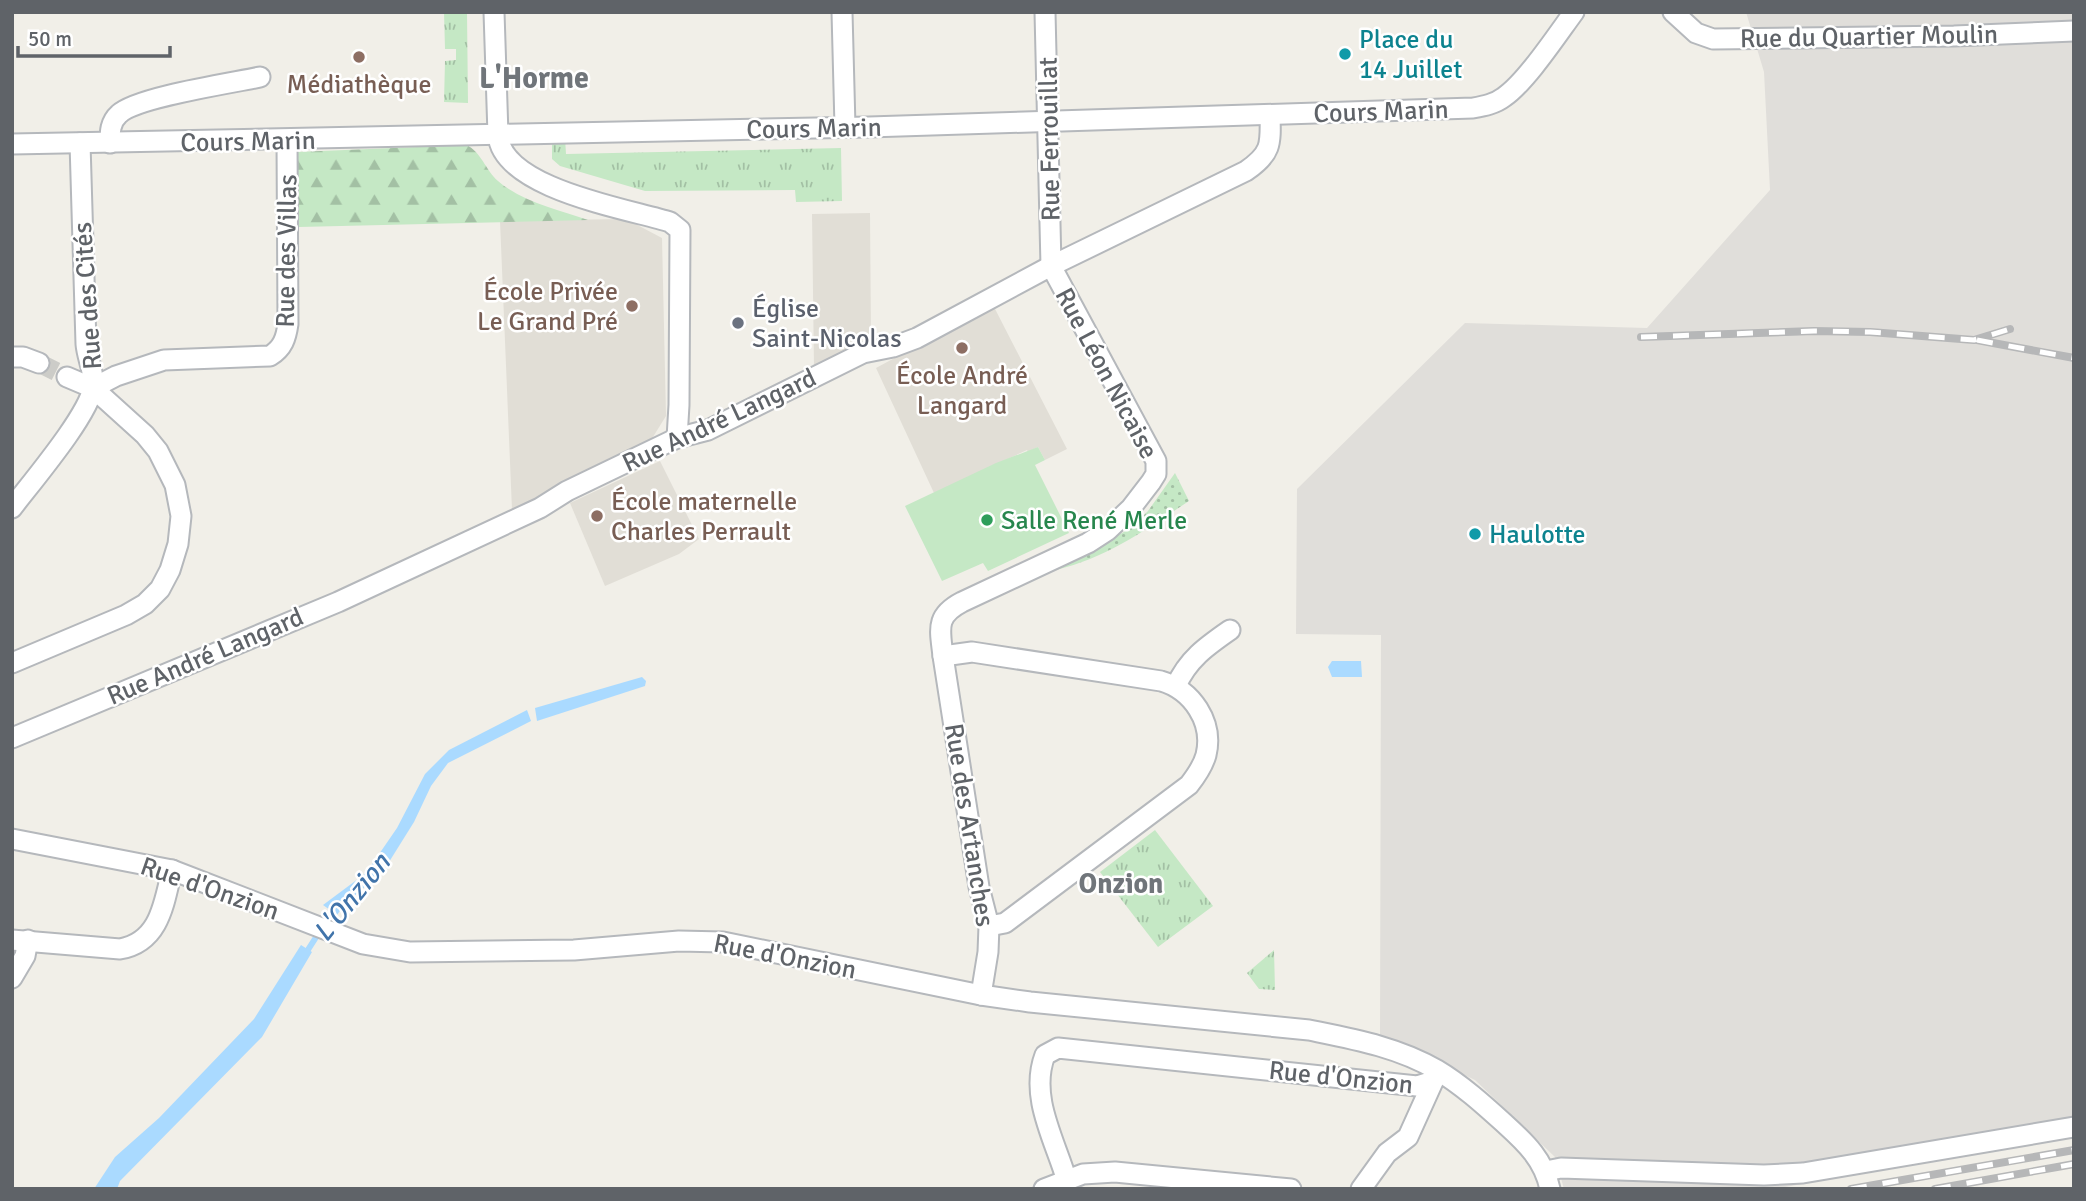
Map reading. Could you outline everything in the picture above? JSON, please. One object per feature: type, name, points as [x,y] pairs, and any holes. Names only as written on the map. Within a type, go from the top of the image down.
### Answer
[{"type":"street","points":[[494,12],[498,135],[501,149],[506,156],[547,186],[670,222],[680,230],[677,438]]},
{"type":"street","points":[[842,12],[845,127]]},
{"type":"street","name":"Rue Ferrouillat","points":[[1045,12],[1051,266]]},
{"type":"street","name":"Cours Marin","points":[[12,144],[845,127],[1473,108],[1504,98],[1516,87],[1574,12]]},
{"type":"street","name":"Rue du Quartier Moulin","points":[[1673,12],[1696,33],[1713,39],[1954,36],[2074,31]]},
{"type":"street","points":[[110,143],[113,122],[127,108],[174,94],[260,77]]},
{"type":"street","name":"Rue André Langard","points":[[12,738],[338,602],[540,509],[567,491],[677,438],[708,430],[863,353],[893,347],[917,338],[1051,266],[1246,171],[1261,160],[1269,147],[1270,115]]},
{"type":"street","name":"Rue des Villas","points":[[93,388],[116,376],[164,360],[270,356],[283,344],[288,324],[287,140]]},
{"type":"street","name":"Rue des Cités","points":[[12,508],[83,411],[93,388],[86,344],[80,143]]},
{"type":"street","name":"Rue Léon Nicaise","points":[[943,656],[941,621],[952,607],[1088,543],[1108,530],[1131,508],[1156,474],[1156,461],[1051,266]]},
{"type":"street","points":[[13,359],[23,357],[39,363]]},
{"type":"street","points":[[12,663],[126,615],[145,604],[160,589],[174,557],[181,516],[175,485],[158,451],[145,435],[93,388],[67,377]]},
{"type":"street","points":[[1176,686],[1185,667],[1198,653],[1230,629]]},
{"type":"street","points":[[943,656],[972,652],[1161,681],[1176,686],[1200,712],[1206,729],[1208,744],[1205,758],[1189,785],[1011,919],[998,926],[989,926]]},
{"type":"street","name":"Rue des Artanches","points":[[943,656],[979,887],[989,926],[981,995]]},
{"type":"street","name":"Rue d'Onzion","points":[[12,839],[172,870],[363,944],[424,953],[575,950],[702,940],[981,995],[1309,1030],[1390,1049],[1436,1076],[1460,1086],[1533,1152],[1548,1180]]},
{"type":"street","points":[[12,978],[25,956],[20,940],[120,949],[142,942],[157,922],[172,870]]},
{"type":"street","name":"Rue d'Onzion","points":[[1067,1181],[1040,1097],[1041,1066],[1045,1055],[1058,1048],[1417,1086],[1425,1085],[1436,1076]]},
{"type":"street","name":"Rue d'Onzion","points":[[1360,1186],[1387,1153],[1408,1137],[1436,1076]]},
{"type":"street","points":[[1548,1180],[1561,1168],[1764,1175],[1803,1173],[2074,1127]]},
{"type":"street","points":[[1044,1189],[1083,1174],[1115,1172],[1291,1189]]},
{"type":"shaded area","points":[[1746,12],[2074,12],[2074,1137],[1774,1189],[1564,1189],[1555,1157],[1475,1080],[1380,1035],[1381,635],[1296,634],[1297,489],[1465,323],[1647,328],[1770,190],[1764,72]]},
{"type":"shaded area","points":[[870,213],[871,339],[814,367],[812,214]]},
{"type":"shaded area","points":[[626,219],[662,238],[666,416],[643,453],[512,510],[500,221]]},
{"type":"shaded area","points":[[993,305],[1067,449],[1045,460],[1038,447],[1028,452],[1027,450],[934,493],[876,368]]},
{"type":"shaded area","points":[[660,461],[699,539],[679,554],[605,586],[570,503]]},
{"type":"green space","points":[[444,12],[467,12],[468,103],[444,102],[445,61],[456,60],[456,49],[445,49]]},
{"type":"green space","points":[[552,138],[565,138],[566,154],[841,148],[842,201],[796,202],[795,190],[645,191],[560,166],[552,159]]},
{"type":"green space","points":[[466,145],[476,152],[494,177],[518,195],[588,220],[299,227],[297,152]]},
{"type":"green space","name":"Salle René Merle","points":[[1038,447],[1045,460],[1035,465],[1069,533],[988,571],[983,563],[942,581],[905,506],[996,463]]},
{"type":"green space","points":[[1175,473],[1189,501],[1110,550],[1056,570],[1131,528],[1148,511]]},
{"type":"green space","points":[[1155,830],[1213,906],[1158,947],[1100,872]]},
{"type":"green space","points":[[1274,950],[1275,990],[1259,989],[1247,973]]},
{"type":"water","points":[[1332,661],[1361,661],[1362,677],[1332,677],[1328,667]]},
{"type":"water","points":[[642,677],[646,681],[645,686],[537,721],[535,708]]},
{"type":"water","points":[[527,710],[531,721],[448,763],[431,786],[414,822],[384,870],[345,904],[337,915],[323,905],[366,873],[397,828],[425,774],[449,750]]},
{"type":"water","points":[[301,945],[312,952],[262,1037],[120,1181],[117,1189],[94,1189],[115,1157],[159,1118],[254,1019]]},
{"type":"waterway","name":"L'Onzion","points":[[304,956],[336,906]]},
{"type":"tunnel","points":[[39,363],[67,377]]},
{"type":"railway","points":[[1641,337],[1814,331],[1870,332],[1974,340],[2010,329]]},
{"type":"railway","points":[[1977,340],[2074,358]]},
{"type":"railway","points":[[1851,1189],[2074,1150]]},
{"type":"railway","points":[[1935,1189],[2074,1164]]},
{"type":"place","name":"Place du 14 Juillet","points":[[1345,54]]},
{"type":"place","name":"Médiathèque","points":[[359,57]]},
{"type":"place","name":"École Privée Le Grand Pré","points":[[632,306]]},
{"type":"place","name":"Église Saint-Nicolas","points":[[738,323]]},
{"type":"place","name":"École André Langard","points":[[962,348]]},
{"type":"place","name":"École maternelle Charles Perrault","points":[[597,516]]},
{"type":"place","name":"Salle René Merle","points":[[987,520]]},
{"type":"place","name":"Haulotte","points":[[1475,534]]},
{"type":"district","name":"L'Horme","points":[[534,78]]},
{"type":"district","name":"Onzion","points":[[1121,883]]}]
